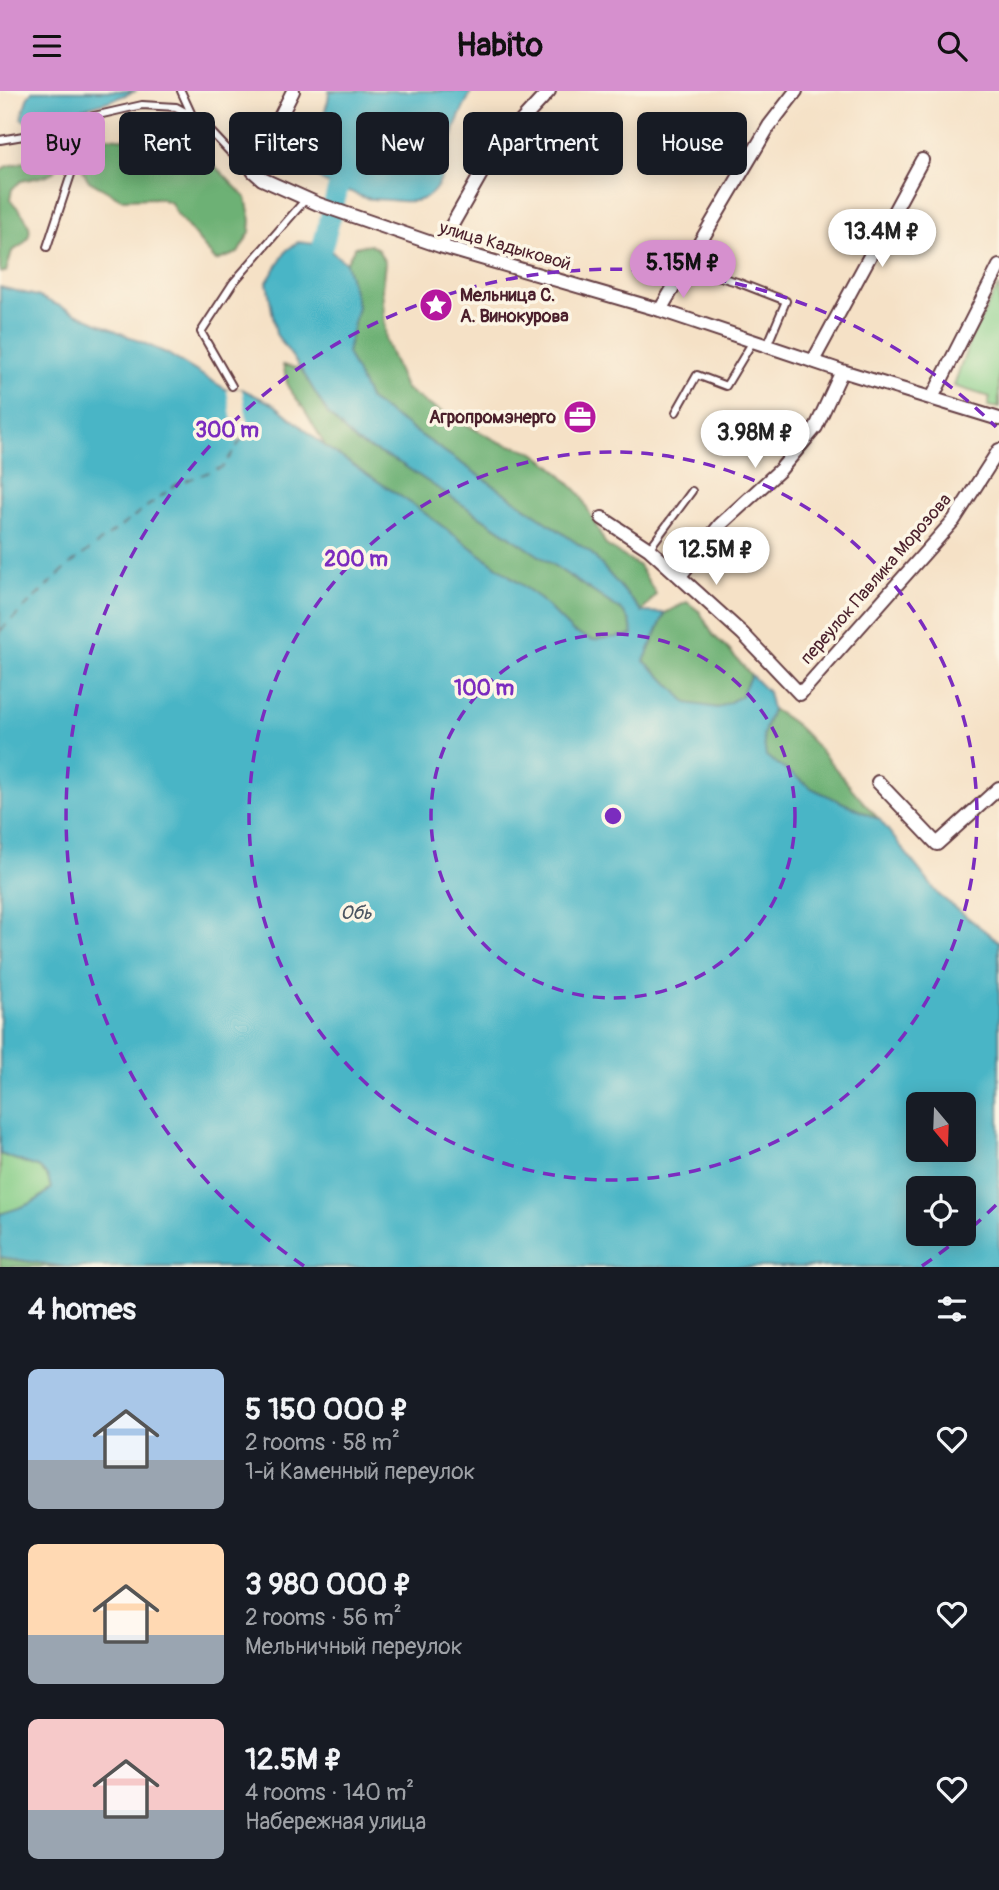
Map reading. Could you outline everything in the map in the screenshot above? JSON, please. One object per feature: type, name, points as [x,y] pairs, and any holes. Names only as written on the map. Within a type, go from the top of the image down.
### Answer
[{"type":"street","points":[[282,112],[293,91]]},
{"type":"street","points":[[440,246],[494,151],[549,91]]},
{"type":"street","points":[[660,310],[769,126],[796,91]]},
{"type":"street","points":[[813,361],[922,160]]},
{"type":"street","name":"улица Кадыковой","points":[[257,175],[312,201],[440,246],[660,310],[842,371],[999,419]]},
{"type":"street","points":[[932,398],[999,266]]},
{"type":"street","points":[[602,518],[649,549],[680,576],[720,525],[780,470],[816,427],[842,371]]},
{"type":"street","name":"переулок Павлика Морозова","points":[[680,576],[743,634],[800,694],[954,520],[999,450]]},
{"type":"street","points":[[878,782],[937,844],[998,792]]},
{"type":"lane","points":[[181,91],[191,112]]},
{"type":"lane","points":[[105,114],[142,105],[176,107],[186,112]]},
{"type":"lane","points":[[0,140],[21,136]]},
{"type":"lane","points":[[215,136],[229,151]]},
{"type":"lane","points":[[47,247],[71,175]]},
{"type":"lane","points":[[232,386],[201,331],[233,283],[312,201]]},
{"type":"lane","points":[[686,267],[737,282],[786,301],[767,346]]},
{"type":"lane","points":[[676,412],[697,375],[726,387],[753,341]]},
{"type":"lane","points":[[649,549],[692,492]]},
{"type":"green space","points":[[105,137],[119,138],[119,175],[215,175],[215,167],[221,172],[246,198],[251,220],[250,232],[238,253],[216,261],[176,213],[171,203],[159,198],[121,199],[89,181],[85,175],[105,175]]},
{"type":"green space","points":[[21,163],[21,175],[47,175],[21,181],[12,189],[10,200],[22,213],[29,226],[29,233],[22,245],[12,251],[6,272],[0,272],[0,171]]},
{"type":"green space","points":[[370,244],[378,249],[385,263],[382,288],[386,342],[405,388],[427,404],[499,442],[531,451],[552,466],[580,494],[606,545],[639,566],[656,594],[642,612],[591,553],[370,400],[347,353],[358,306],[346,263],[355,247]]},
{"type":"green space","points":[[999,285],[999,408],[988,406],[990,397],[954,386],[971,337]]},
{"type":"green space","points":[[283,365],[301,369],[328,414],[356,442],[400,463],[622,611],[630,621],[633,635],[593,640],[573,632],[538,597],[415,506],[326,447],[288,387]]},
{"type":"green space","points":[[687,602],[700,612],[713,635],[751,675],[740,697],[718,708],[687,704],[644,661],[665,613]]},
{"type":"green space","points":[[772,709],[810,739],[880,820],[813,789],[766,756],[763,735]]},
{"type":"green space","points":[[0,1154],[40,1168],[48,1177],[51,1188],[33,1202],[0,1214]]},
{"type":"green space","points":[[0,1257],[65,1267],[0,1267]]},
{"type":"water","points":[[32,91],[136,91],[72,112],[23,112]]},
{"type":"water","points":[[329,91],[471,91],[456,125],[449,152],[449,112],[356,112],[356,175],[443,175],[435,190],[416,201],[373,199],[335,187],[318,178],[316,175],[342,175],[342,112],[324,112]]},
{"type":"water","name":"Обь","points":[[298,242],[323,245],[346,263],[358,306],[347,353],[370,400],[591,553],[642,612],[665,613],[644,661],[687,703],[718,708],[740,697],[751,675],[768,692],[772,709],[763,735],[766,756],[813,789],[880,820],[939,895],[999,942],[999,1267],[65,1267],[0,1257],[0,1214],[33,1202],[51,1188],[48,1177],[40,1168],[0,1154],[0,287],[37,296],[166,353],[227,390],[242,389],[275,405],[326,447],[415,506],[538,597],[573,632],[593,640],[633,635],[630,621],[622,611],[400,463],[356,442],[328,414],[276,334],[267,282],[287,250]]},
{"type":"pier","points":[[242,389],[250,439],[235,441],[227,390]]},
{"type":"waterway","points":[[323,245],[338,188]]},
{"type":"ferry route","points":[[0,631],[68,566],[177,484],[223,467],[243,437]]},
{"type":"place","name":"Мельница С. А. Винокурова","points":[[436,305]]},
{"type":"place","name":"Агропромэнерго","points":[[580,417]]}]
